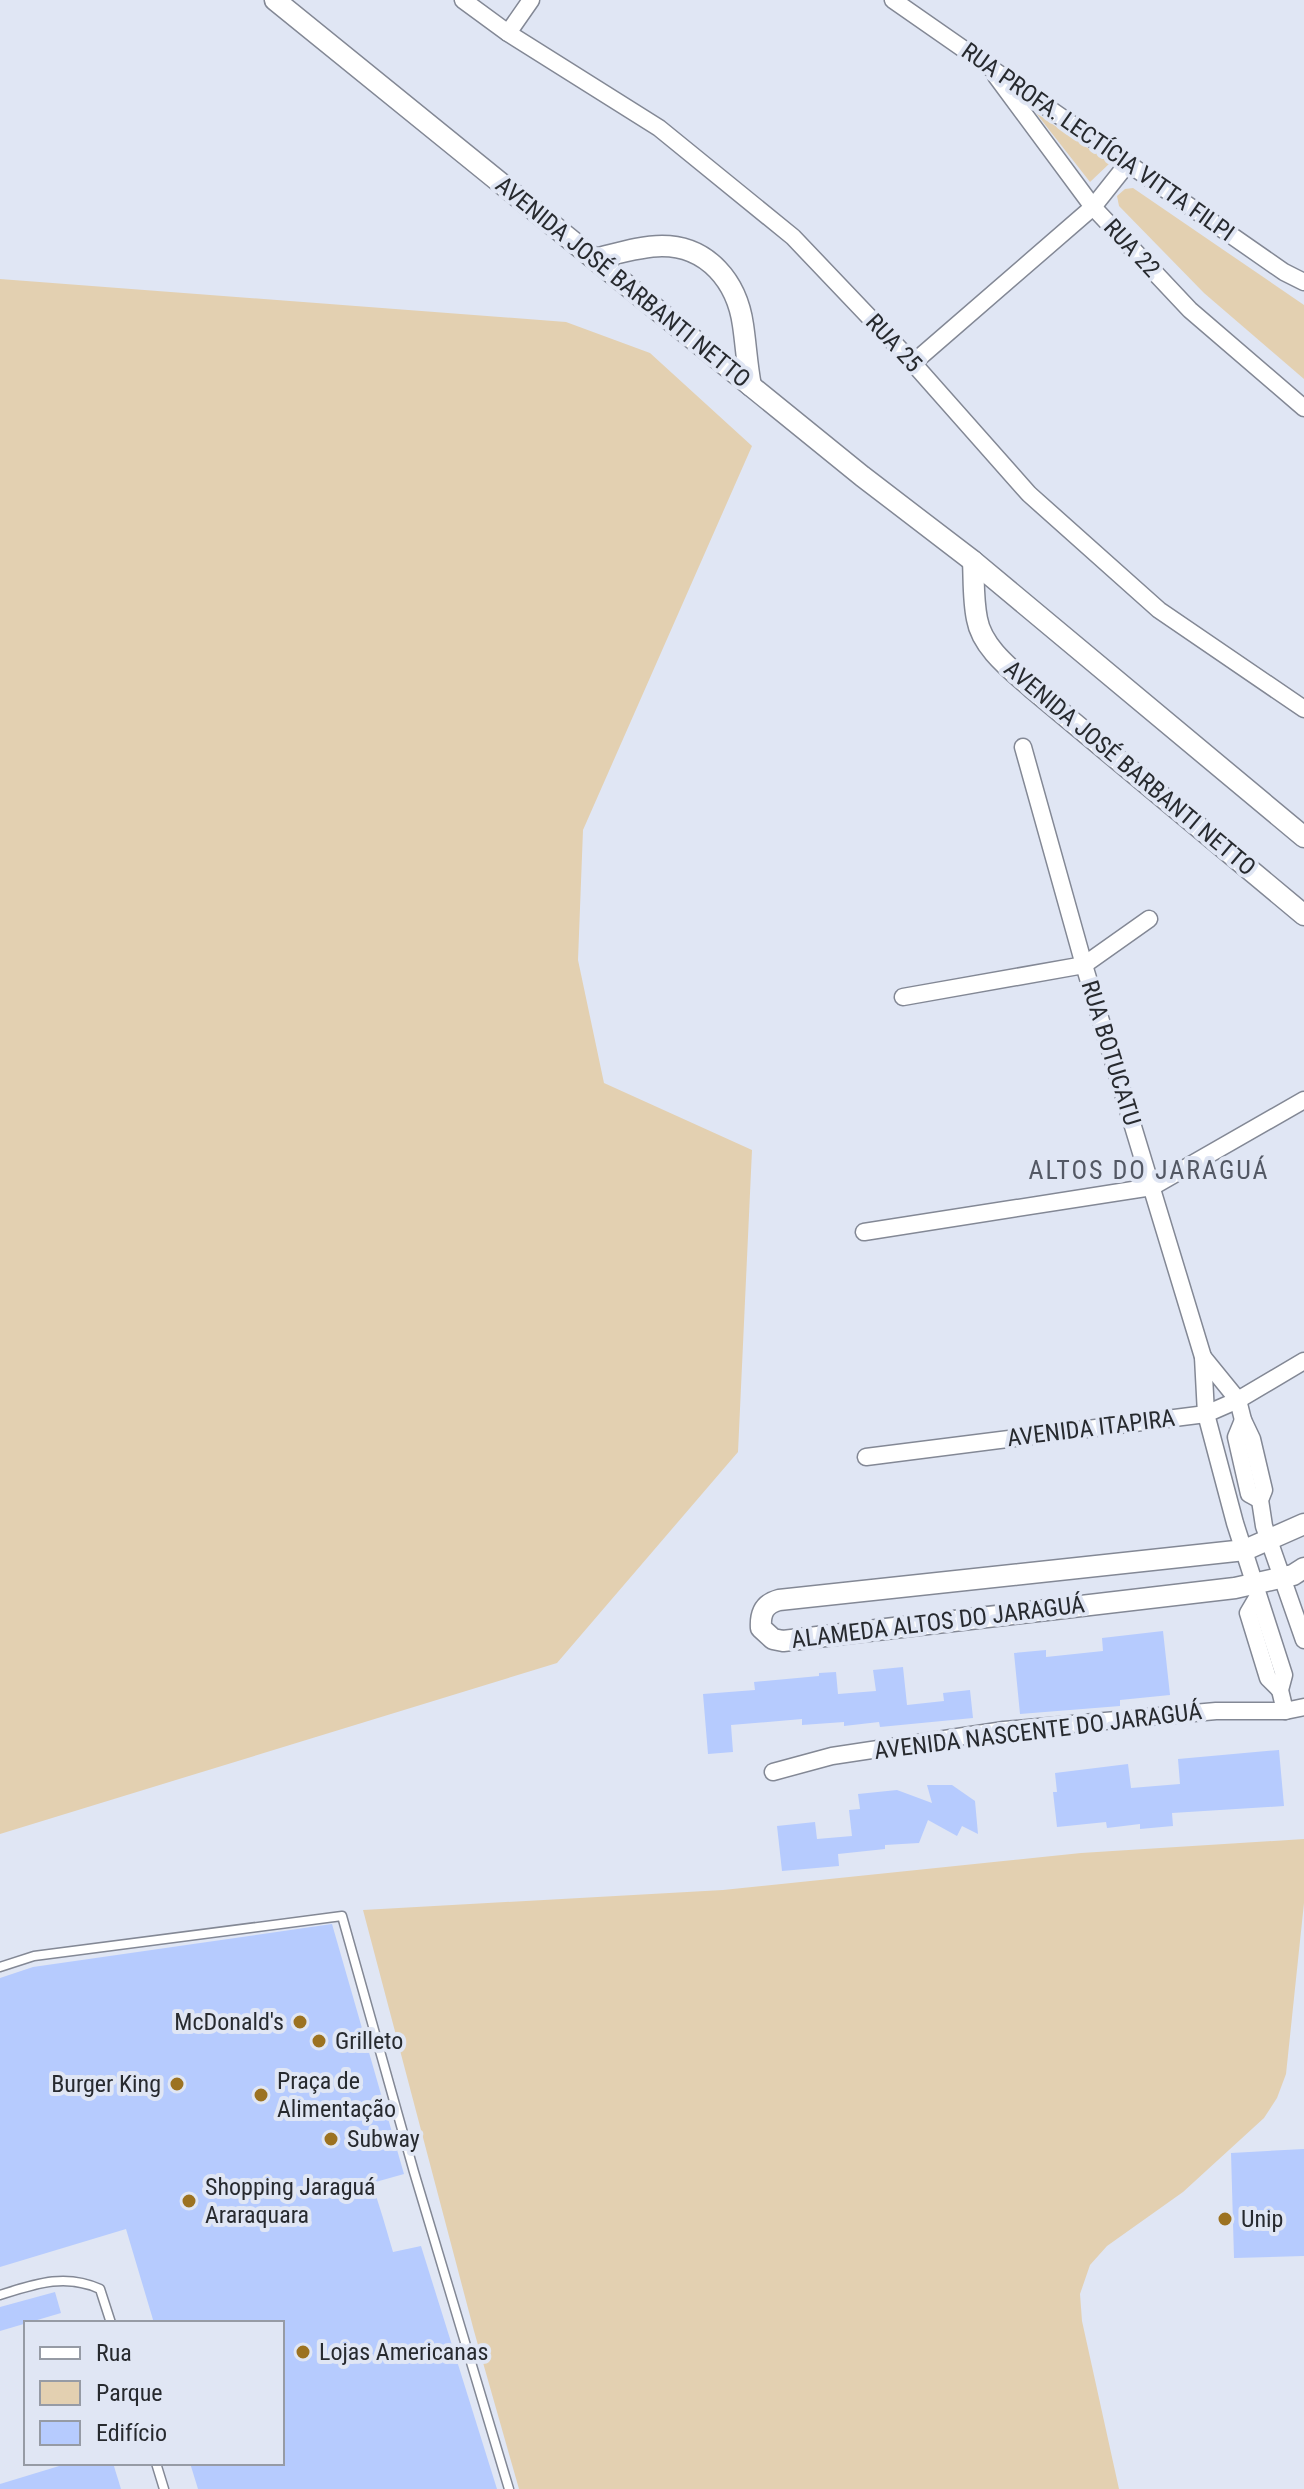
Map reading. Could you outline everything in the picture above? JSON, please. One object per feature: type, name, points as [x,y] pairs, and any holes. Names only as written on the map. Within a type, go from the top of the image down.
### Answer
[{"type":"street","name":"AVENIDA JOSÉ BARBANTI NETTO","points":[[275,0],[862,476],[973,561],[1304,837]]},
{"type":"street","name":"RUA 25","points":[[463,0],[508,33],[659,128],[793,237],[913,363],[1029,494],[1159,610],[1304,709]]},
{"type":"street","points":[[508,33],[531,0]]},
{"type":"street","name":"RUA PROFA. LECTÍCIA VITTA FILPI","points":[[893,0],[1284,272],[1304,282]]},
{"type":"street","name":"RUA 22","points":[[987,63],[1093,207],[1190,310],[1304,408]]},
{"type":"street","points":[[913,363],[1093,207],[1128,163]]},
{"type":"street","points":[[594,259],[662,246],[693,250],[720,269],[736,295],[751,386]]},
{"type":"street","name":"AVENIDA JOSÉ BARBANTI NETTO","points":[[973,561],[977,620],[984,639],[996,654],[1044,699],[1304,915]]},
{"type":"street","name":"RUA BOTUCATU","points":[[1023,747],[1084,965],[1203,1357],[1206,1414],[1256,1590]]},
{"type":"street","points":[[903,997],[1084,965],[1149,919]]},
{"type":"street","points":[[864,1232],[1152,1187],[1304,1100]]},
{"type":"street","name":"RUA BOTUCATU","points":[[1203,1357],[1238,1400]]},
{"type":"street","name":"AVENIDA ITAPIRA","points":[[866,1457],[1206,1414],[1238,1400],[1304,1361]]},
{"type":"street","points":[[1238,1400],[1252,1439],[1264,1490],[1260,1500],[1268,1540],[1304,1640]]},
{"type":"street","name":"ALAMEDA ALTOS DO JARAGUÁ","points":[[1304,1524],[1245,1550],[779,1600],[766,1605],[762,1611],[761,1628],[773,1639],[783,1641],[1256,1590],[1304,1568]]},
{"type":"street","points":[[1256,1590],[1248,1613],[1268,1678],[1280,1690],[1285,1711]]},
{"type":"street","name":"AVENIDA NASCENTE DO JARAGUÁ","points":[[773,1772],[832,1756],[1004,1730],[1216,1711],[1285,1711],[1304,1707]]},
{"type":"lane","points":[[0,1967],[34,1956],[342,1916],[414,2172],[509,2489]]},
{"type":"lane","points":[[0,2295],[52,2280],[77,2280],[100,2289],[110,2321]]},
{"type":"lane","points":[[157,2465],[164,2489]]},
{"type":"green space","points":[[1036,113],[1110,163],[1090,182]]},
{"type":"green space","points":[[1133,188],[1304,305],[1304,379],[1204,293],[1119,206],[1117,196],[1125,189]]},
{"type":"green space","points":[[0,279],[566,322],[650,353],[752,446],[583,830],[578,960],[604,1083],[752,1150],[738,1452],[557,1663],[0,1834]]},
{"type":"green space","points":[[1304,1839],[1304,1903],[1286,2074],[1277,2098],[1264,2118],[1183,2192],[1107,2246],[1090,2265],[1080,2294],[1082,2321],[1119,2489],[519,2489],[363,1910],[723,1890],[1081,1853]]},
{"type":"building","points":[[1163,1631],[1170,1695],[1120,1700],[1120,1706],[1020,1714],[1014,1653],[1046,1650],[1046,1657],[1103,1651],[1102,1638]]},
{"type":"building","points":[[903,1667],[907,1705],[944,1701],[943,1693],[970,1690],[973,1718],[880,1727],[879,1722],[844,1726],[844,1722],[802,1725],[802,1719],[731,1725],[733,1752],[708,1754],[703,1694],[755,1690],[754,1682],[836,1672],[838,1694],[876,1691],[873,1670]]},
{"type":"building","points":[[1279,1750],[1284,1806],[1172,1813],[1173,1826],[1140,1829],[1140,1824],[1107,1828],[1106,1822],[1057,1827],[1053,1792],[1057,1792],[1055,1773],[1128,1764],[1131,1788],[1180,1784],[1178,1759]]},
{"type":"building","points":[[927,1785],[952,1785],[975,1801],[978,1834],[962,1826],[957,1836],[928,1820],[919,1843],[885,1845],[885,1849],[838,1854],[839,1866],[782,1871],[777,1826],[815,1822],[817,1839],[852,1836],[849,1810],[860,1809],[858,1794],[897,1790],[932,1803]]},
{"type":"building","name":"Shopping Jaraguá Araraquara","points":[[332,1924],[404,2174],[372,2183],[393,2252],[421,2246],[497,2489],[198,2489],[191,2465],[284,2465],[284,2321],[153,2321],[126,2229],[0,2267],[0,1978],[33,1967]]},
{"type":"building","points":[[1304,2149],[1304,2256],[1234,2258],[1231,2153]]},
{"type":"building","points":[[55,2292],[61,2313],[24,2321],[24,2324],[0,2331],[0,2307]]},
{"type":"building","points":[[62,2465],[114,2465],[121,2489],[0,2489],[0,2484]]},
{"type":"place","name":"McDonald's","points":[[300,2022]]},
{"type":"place","name":"Grilleto","points":[[319,2041]]},
{"type":"place","name":"Burger King","points":[[177,2084]]},
{"type":"place","name":"Praça de Alimentação","points":[[261,2095]]},
{"type":"place","name":"Subway","points":[[331,2139]]},
{"type":"place","name":"Shopping Jaraguá Araraquara","points":[[189,2201]]},
{"type":"place","name":"Unip","points":[[1225,2219]]},
{"type":"place","name":"Lojas Americanas","points":[[303,2352]]},
{"type":"district","name":"ALTOS DO JARAGUÁ","points":[[1149,1170]]}]
